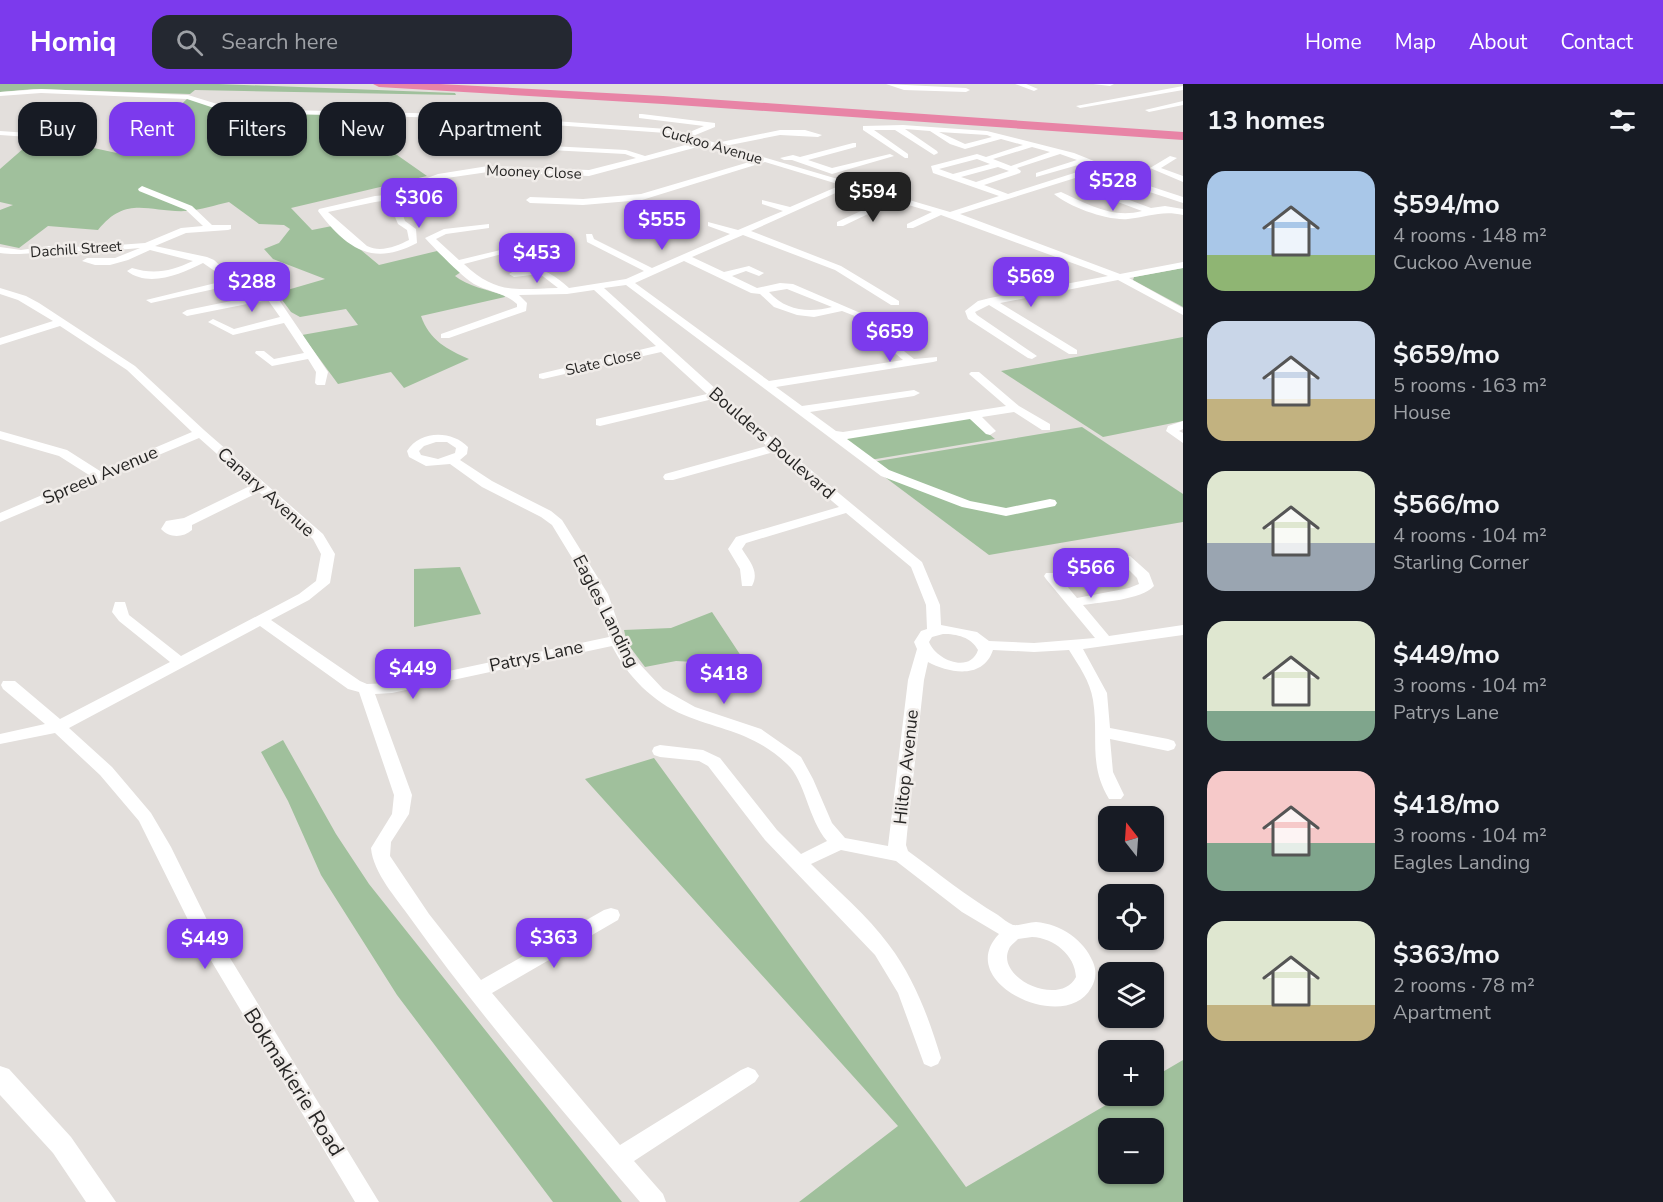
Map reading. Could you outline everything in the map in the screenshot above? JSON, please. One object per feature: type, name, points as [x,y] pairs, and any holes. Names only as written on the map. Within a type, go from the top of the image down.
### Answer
[{"type":"highway","points":[[379,84],[663,100],[1183,136]]},
{"type":"street","points":[[890,84],[904,88],[966,90]]},
{"type":"street","points":[[1019,84],[1034,89]]},
{"type":"street","points":[[1097,84],[1110,84]]},
{"type":"street","points":[[1080,106],[1183,88]]},
{"type":"street","name":"Cuckoo Avenue","points":[[0,94],[41,91],[188,97],[226,109],[244,111],[453,116],[647,128],[782,161],[848,185],[952,214],[1119,278],[1183,312]]},
{"type":"street","points":[[1149,110],[1183,103]]},
{"type":"street","points":[[642,116],[691,120],[712,125],[686,136]]},
{"type":"street","points":[[905,156],[866,128],[981,133],[1059,152],[1101,166],[952,214]]},
{"type":"street","points":[[903,128],[899,130],[934,153]]},
{"type":"street","points":[[936,130],[934,132],[962,147],[1001,137]]},
{"type":"street","points":[[716,145],[782,131],[818,135]]},
{"type":"street","points":[[0,133],[18,134]]},
{"type":"street","name":"Mooney Close","points":[[413,192],[322,211],[335,225],[372,251],[411,243],[415,239],[411,229],[396,215],[413,192],[430,180],[479,170],[499,169],[584,174],[705,142]]},
{"type":"street","points":[[530,200],[583,202],[642,197],[853,145]]},
{"type":"street","points":[[989,158],[1030,145]]},
{"type":"street","points":[[562,149],[626,152],[647,159]]},
{"type":"street","points":[[1015,166],[1059,152]]},
{"type":"street","points":[[782,161],[832,171],[890,156]]},
{"type":"street","points":[[977,185],[1017,171],[977,156],[934,168],[952,177],[1009,197]]},
{"type":"street","points":[[1173,158],[1154,168],[1183,178]]},
{"type":"street","points":[[1039,175],[1084,160]]},
{"type":"street","points":[[952,177],[998,164]]},
{"type":"street","points":[[1116,178],[1182,206]]},
{"type":"street","points":[[486,226],[450,230],[431,236],[431,240],[483,286],[511,293],[598,288],[628,282],[848,185]]},
{"type":"street","points":[[1086,188],[1150,211]]},
{"type":"street","points":[[142,189],[189,208],[209,227]]},
{"type":"street","points":[[413,192],[432,194],[444,206],[415,214]]},
{"type":"street","points":[[1058,195],[1115,216],[1128,216],[1182,206]]},
{"type":"street","points":[[840,225],[895,198]]},
{"type":"street","points":[[765,202],[790,210]]},
{"type":"street","points":[[910,226],[941,211]]},
{"type":"street","points":[[711,224],[740,232],[838,268],[895,303]]},
{"type":"street","points":[[87,261],[96,263],[113,261],[176,232],[209,227],[228,227]]},
{"type":"street","points":[[589,236],[590,240],[651,271]]},
{"type":"street","points":[[149,246],[204,259],[211,262],[225,275],[271,296],[322,372],[321,383]]},
{"type":"street","name":"Dachill Street","points":[[0,250],[21,253],[49,249],[82,250],[149,246]]},
{"type":"street","points":[[458,263],[518,247]]},
{"type":"street","points":[[683,257],[754,291],[764,292],[778,286],[789,286],[860,315]]},
{"type":"street","points":[[132,271],[143,276],[156,277],[204,259]]},
{"type":"street","points":[[1032,356],[970,315],[970,311],[977,304],[990,301],[1183,265]]},
{"type":"street","points":[[723,276],[746,268],[759,273]]},
{"type":"street","points":[[513,274],[532,269],[541,270],[567,291]]},
{"type":"street","points":[[151,300],[239,281]]},
{"type":"street","points":[[628,282],[885,473],[968,504],[1006,512],[1050,503]]},
{"type":"street","name":"Boulders Boulevard","points":[[598,288],[775,448],[917,565],[933,605],[934,630]]},
{"type":"street","name":"Canary Avenue","points":[[0,291],[22,298],[131,368],[200,433],[318,537],[328,554],[326,575],[319,587],[262,621],[58,727],[0,739]]},
{"type":"street","points":[[764,292],[773,302],[801,312],[817,313],[843,308]]},
{"type":"street","points":[[445,336],[522,309],[522,303],[511,293]]},
{"type":"street","points":[[187,313],[271,296]]},
{"type":"street","points":[[990,301],[1073,352]]},
{"type":"street","points":[[213,322],[233,332],[287,319]]},
{"type":"street","points":[[0,342],[61,322]]},
{"type":"street","points":[[880,335],[911,362]]},
{"type":"street","name":"Slate Close","points":[[543,376],[663,348]]},
{"type":"street","points":[[260,353],[272,363],[311,356]]},
{"type":"street","points":[[767,385],[933,359]]},
{"type":"street","points":[[975,374],[1015,408],[1046,428]]},
{"type":"street","points":[[799,410],[914,393]]},
{"type":"street","points":[[600,422],[716,395]]},
{"type":"street","points":[[832,434],[843,436],[1015,408]]},
{"type":"street","points":[[973,416],[990,431]]},
{"type":"street","points":[[1183,425],[1172,429],[1183,439]]},
{"type":"street","name":"Spreeu Avenue","points":[[0,518],[200,433]]},
{"type":"street","points":[[0,435],[63,453],[99,476]]},
{"type":"street","points":[[669,477],[775,448]]},
{"type":"street","name":"Eagles Landing","points":[[453,460],[487,484],[553,518],[566,534],[596,584],[627,660],[657,693],[707,718],[755,733],[795,761],[824,826],[839,843]]},
{"type":"street","points":[[185,523],[260,486]]},
{"type":"street","points":[[747,583],[750,576],[748,569],[735,549],[741,540],[849,508]]},
{"type":"street","points":[[1073,603],[1133,592],[1147,586],[1144,576],[1125,559]]},
{"type":"street","points":[[1051,576],[1106,642]]},
{"type":"street","points":[[120,605],[119,612],[124,618],[181,663]]},
{"type":"street","name":"Boulders Boulevard","points":[[933,605],[956,629]]},
{"type":"street","points":[[262,621],[345,679],[366,689],[403,795],[404,807],[399,819],[382,842],[381,856],[423,922],[655,1202]]},
{"type":"street","points":[[934,630],[956,629],[969,633],[984,650]]},
{"type":"street","name":"Hiltop Avenue","points":[[901,855],[897,845],[898,834],[916,680],[924,651],[921,641],[924,636],[934,630]]},
{"type":"street","points":[[984,650],[1074,646],[1180,634]]},
{"type":"street","name":"Patrys Lane","points":[[366,689],[392,688],[617,640]]},
{"type":"street","points":[[1074,646],[1097,685],[1101,699],[1103,771],[1115,795]]},
{"type":"street","points":[[916,680],[945,665],[970,666],[977,663],[984,650]]},
{"type":"street","points":[[924,651],[945,665]]},
{"type":"street","name":"Bokmakierie Road","points":[[9,685],[58,727],[124,791],[151,827],[216,954],[368,1202]]},
{"type":"street","points":[[1102,732],[1168,745]]},
{"type":"street","points":[[660,751],[703,756],[714,762],[763,825],[886,953],[917,1011],[932,1058]]},
{"type":"street","points":[[798,863],[839,843],[901,855],[969,907],[1012,933],[1039,930],[1066,941],[1077,950],[1084,962],[1086,973],[1084,984],[1077,992],[1065,998],[1036,997],[1021,991],[1009,982],[996,960],[997,949],[1012,933]]},
{"type":"street","points":[[478,991],[611,915]]},
{"type":"street","points":[[618,1159],[748,1076]]},
{"type":"street","points":[[0,1077],[62,1145],[102,1202]]},
{"type":"green space","points":[[0,84],[219,84],[455,93],[456,95],[195,90],[190,94],[34,89],[0,92]]},
{"type":"green space","points":[[192,98],[207,103],[207,156],[307,156],[307,113],[319,113],[319,156],[398,156],[427,176],[291,208],[312,230],[332,226],[379,265],[437,251],[461,272],[455,276],[465,282],[504,295],[505,297],[421,316],[434,338],[469,359],[404,388],[391,372],[338,384],[302,335],[358,325],[346,309],[300,317],[291,312],[277,293],[325,279],[273,259],[264,249],[279,243],[290,229],[284,225],[259,224],[229,202],[187,211],[129,209],[119,212],[98,230],[48,226],[19,248],[0,244],[0,210],[13,205],[0,202],[0,169],[18,153],[18,156],[97,156],[97,149],[109,151],[109,156],[195,156],[195,102],[184,102]]},
{"type":"green space","points":[[1183,268],[1183,307],[1133,280],[1134,277]]},
{"type":"green space","points":[[1183,337],[1183,421],[1103,437],[1001,371]]},
{"type":"green space","points":[[969,418],[995,439],[870,460],[841,438]]},
{"type":"green space","points":[[1082,427],[1183,494],[1183,522],[989,555],[866,463]]},
{"type":"green space","points":[[460,567],[481,614],[414,627],[414,569]]},
{"type":"green space","points":[[712,612],[747,665],[676,661],[645,667],[627,643],[624,630],[671,628]]},
{"type":"green space","points":[[283,740],[336,834],[369,884],[622,1202],[553,1202],[397,995],[321,875],[288,801],[261,752]]},
{"type":"green space","points":[[654,758],[966,1187],[1104,1106],[1164,1106],[1164,1071],[1183,1060],[1183,1202],[799,1202],[898,1126],[585,779]]}]
